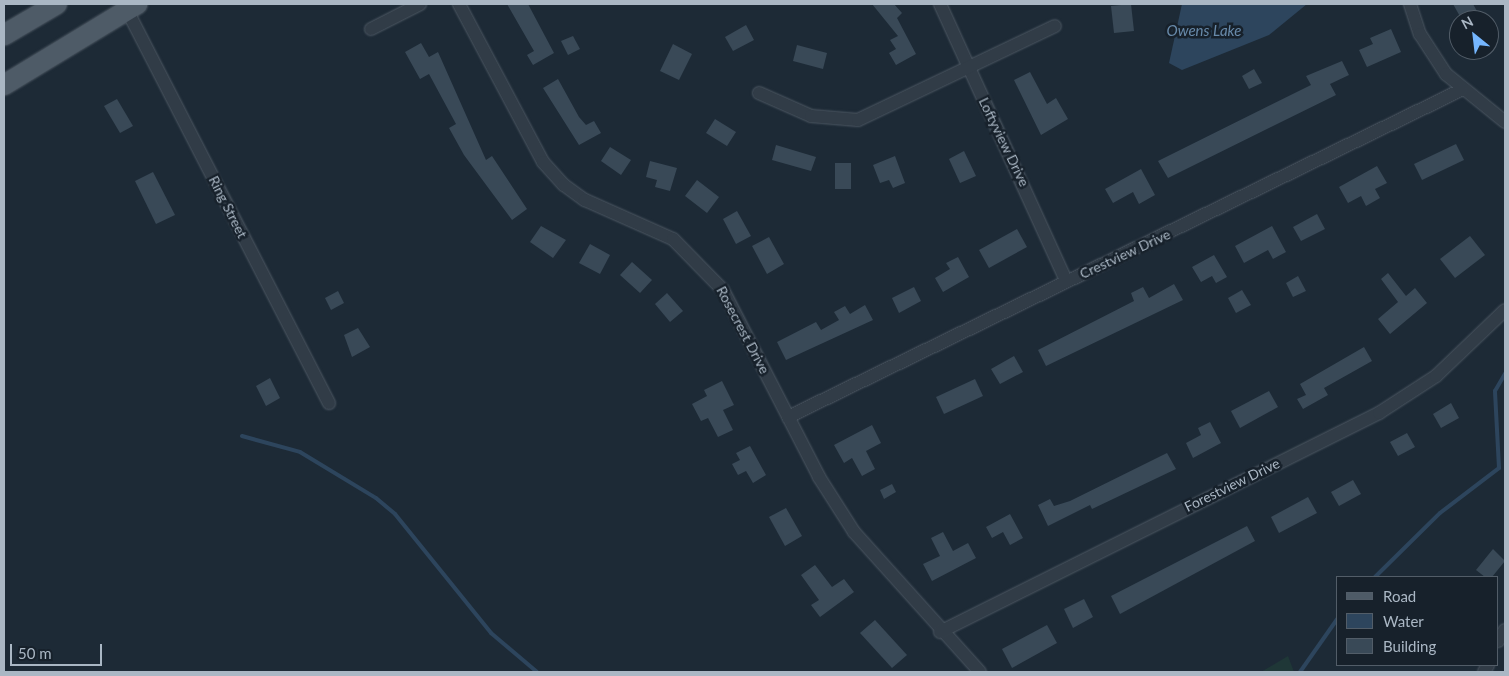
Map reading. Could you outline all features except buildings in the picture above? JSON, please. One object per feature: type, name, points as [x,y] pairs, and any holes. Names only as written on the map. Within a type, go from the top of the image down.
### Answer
[{"type":"main road","points":[[4,35],[57,4]]},
{"type":"main road","points":[[4,85],[132,7]]},
{"type":"street","points":[[371,29],[420,4]]},
{"type":"street","name":"Rosecrest Drive","points":[[459,4],[543,162],[585,200],[674,240],[703,265],[724,290],[788,417],[854,532],[940,632],[980,672]]},
{"type":"street","name":"Loftyview Drive","points":[[940,4],[967,68],[1066,281]]},
{"type":"street","points":[[1410,4],[1432,57],[1461,90],[1505,122]]},
{"type":"street","name":"Ring Street","points":[[132,7],[329,403]]},
{"type":"street","points":[[759,93],[811,116],[858,120],[1055,26]]},
{"type":"street","name":"Crestview Drive","points":[[788,417],[1461,90]]},
{"type":"street","name":"Forestview Drive","points":[[940,632],[1380,413],[1436,376],[1505,310]]},
{"type":"green space","points":[[1288,656],[1294,672],[1261,672]]},
{"type":"water","name":"Owens Lake","points":[[1182,4],[1307,4],[1269,35],[1182,70],[1169,63]]},
{"type":"waterway","points":[[1376,576],[1440,513],[1499,468],[1495,391],[1505,374]]},
{"type":"waterway","points":[[242,436],[300,452],[376,498],[395,514],[491,633],[537,672]]},
{"type":"waterway","points":[[1300,672],[1336,621]]}]
